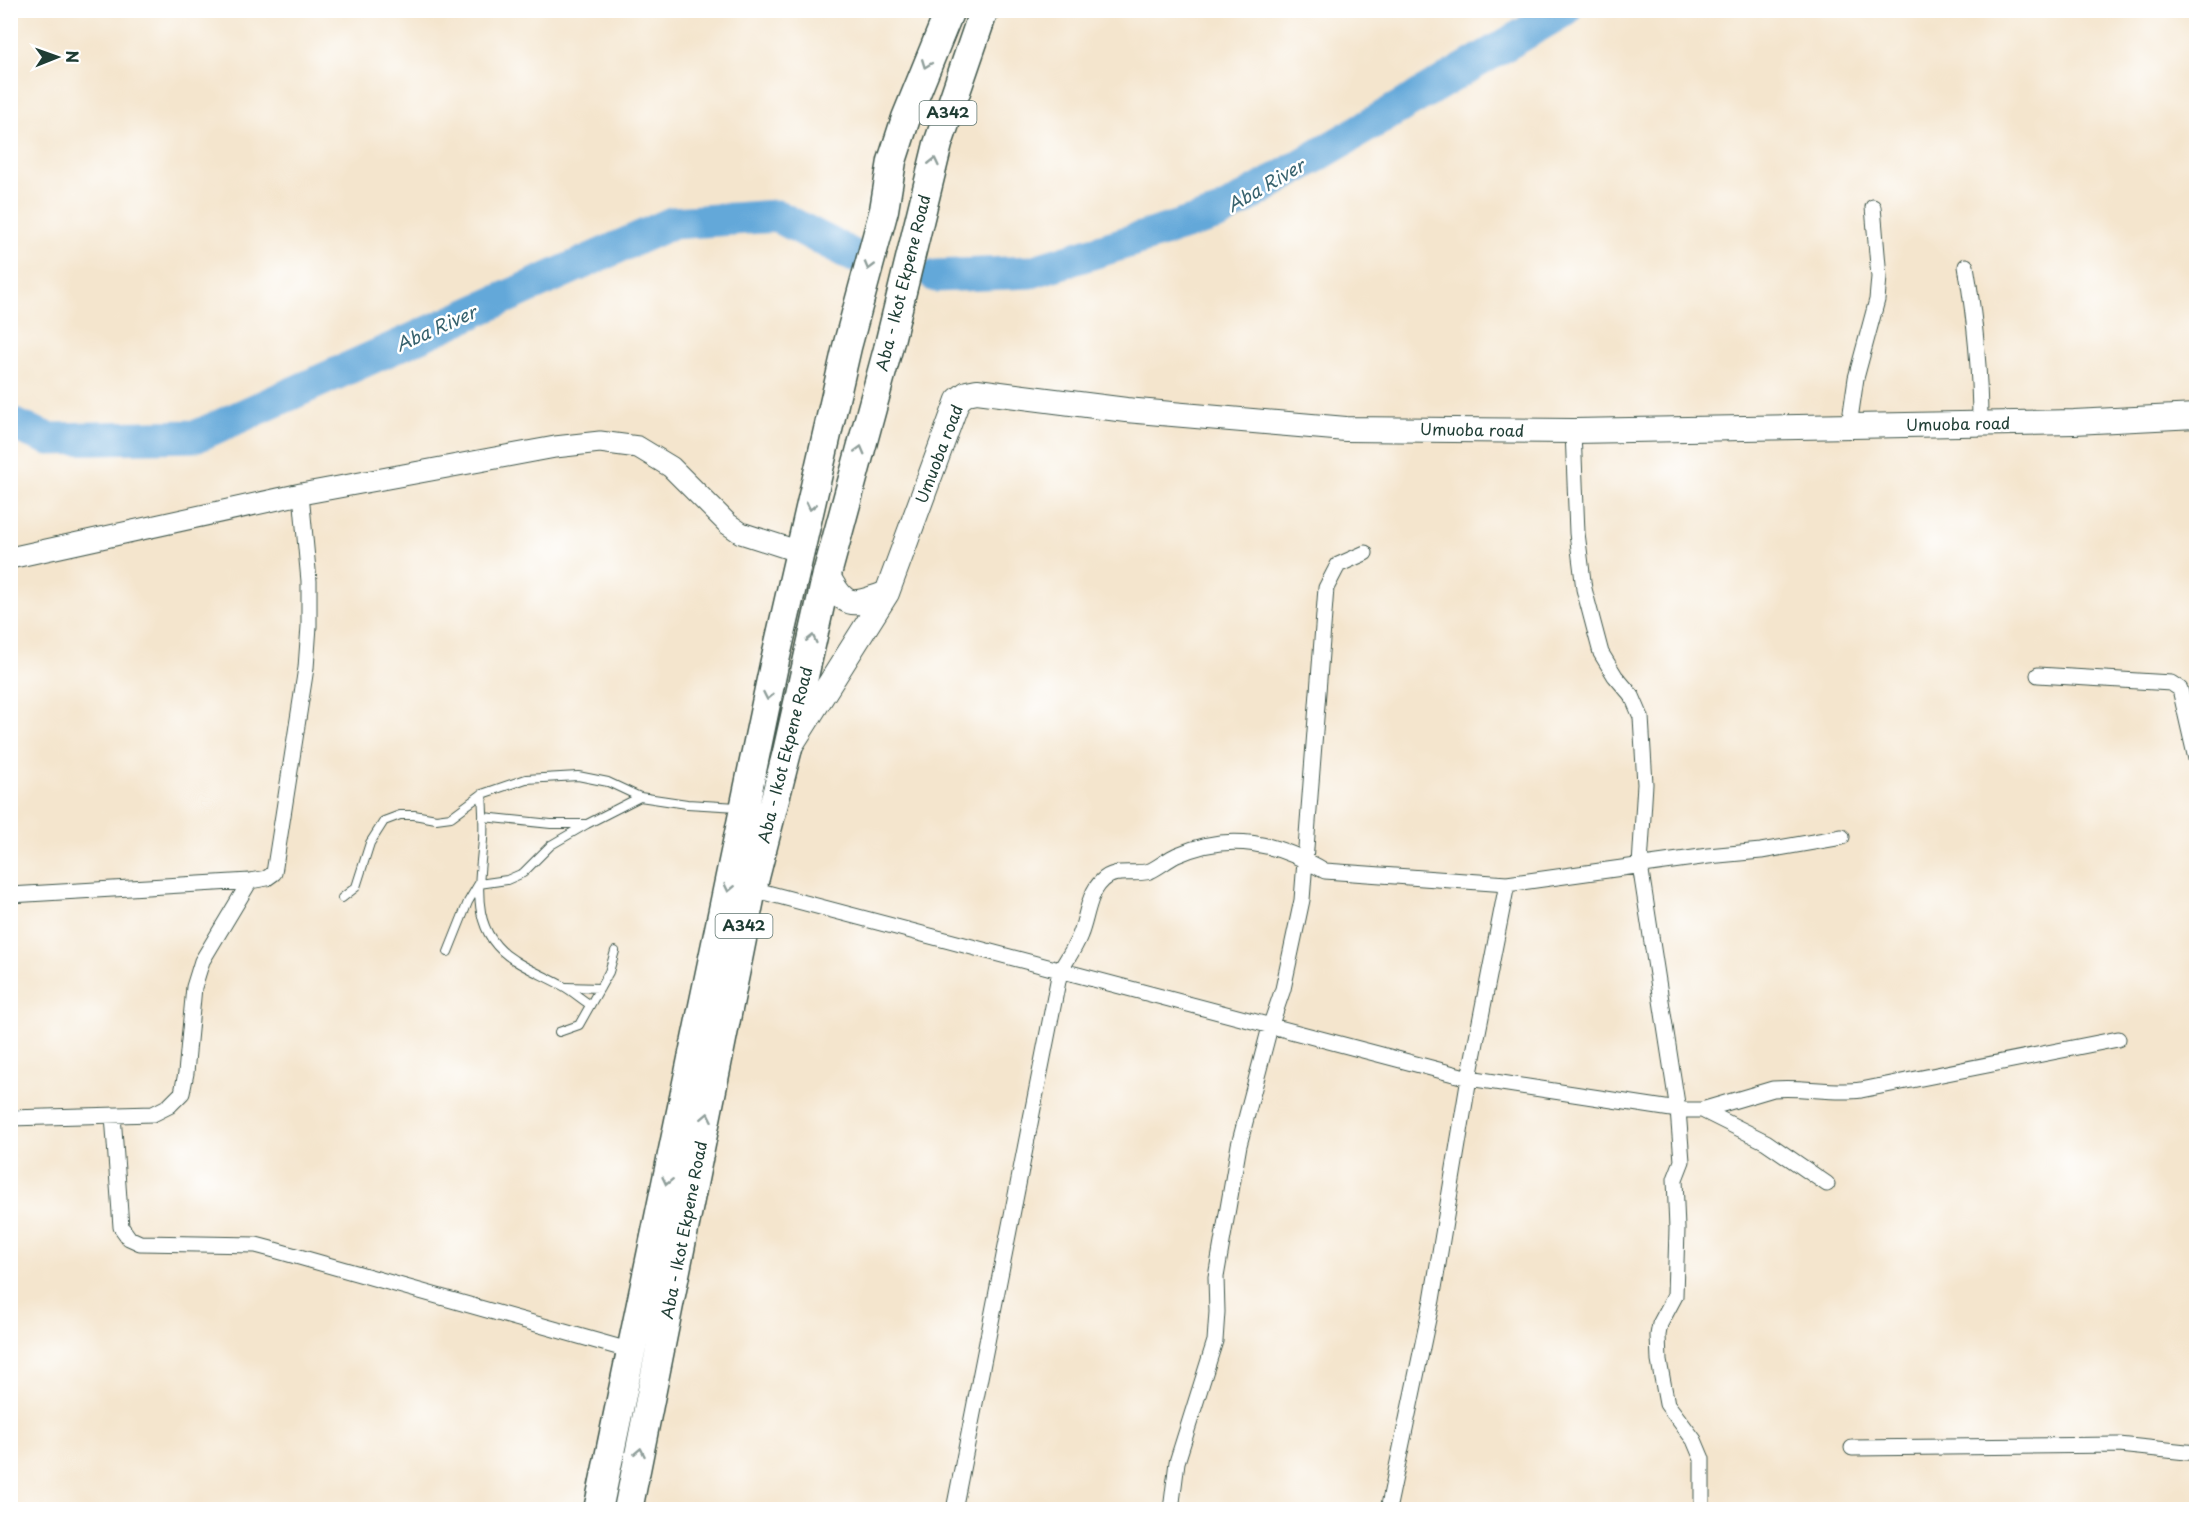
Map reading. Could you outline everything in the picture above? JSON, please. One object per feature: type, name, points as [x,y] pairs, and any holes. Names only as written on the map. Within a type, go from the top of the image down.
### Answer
[{"type":"highway","name":"Aba - Ikot Ekpene Road","points":[[598,1509],[774,665],[847,347],[884,210],[892,160],[906,118],[950,10]]},
{"type":"highway","name":"Aba - Ikot Ekpene Road","points":[[628,1509],[752,889],[787,752],[827,574],[888,349],[938,144],[984,10]]},
{"type":"main road","name":"Umuoba road","points":[[787,752],[887,593],[958,400],[967,393],[977,391],[1126,410],[1346,429],[1573,431],[1980,424],[2196,416]]},
{"type":"main road","points":[[827,574],[836,591],[852,603],[863,602],[887,593]]},
{"type":"street","points":[[1849,426],[1856,378],[1877,300],[1879,277],[1874,207]]},
{"type":"street","points":[[1966,266],[1974,314],[1980,380],[1980,424]]},
{"type":"street","points":[[1573,431],[1577,533],[1584,589],[1601,653],[1615,676],[1632,696],[1641,717],[1645,784],[1640,865],[1678,1110],[1682,1161],[1675,1179],[1677,1229],[1675,1296],[1660,1324],[1659,1361],[1667,1404],[1694,1440],[1702,1460],[1702,1509]]},
{"type":"street","points":[[10,558],[301,494],[555,447],[600,442],[638,447],[671,467],[728,524],[741,532],[800,552]]},
{"type":"street","points":[[10,895],[250,881],[267,878],[274,873],[306,668],[309,626],[309,581],[301,494]]},
{"type":"street","points":[[1171,1509],[1177,1462],[1215,1341],[1216,1277],[1239,1145],[1270,1027],[1283,989],[1302,900],[1326,588],[1338,566],[1365,554]]},
{"type":"street","points":[[2038,675],[2171,682],[2180,689],[2196,759]]},
{"type":"street","points":[[954,1509],[1060,971],[1079,938],[1095,888],[1104,878],[1117,872],[1150,870],[1176,855],[1236,840],[1258,843],[1306,860],[1325,871],[1507,884],[1708,856],[1761,851],[1842,837]]},
{"type":"street","points":[[10,1118],[153,1114],[169,1106],[182,1093],[194,987],[202,961],[250,881]]},
{"type":"street","points":[[1388,1509],[1432,1299],[1469,1078],[1507,884]]},
{"type":"street","points":[[752,889],[1469,1078],[1678,1110],[1702,1110],[1773,1089],[1846,1092],[1861,1090],[2118,1039]]},
{"type":"street","points":[[1702,1110],[1766,1142],[1827,1184]]},
{"type":"street","points":[[112,1115],[121,1227],[129,1238],[140,1243],[256,1245],[271,1248],[632,1351]]},
{"type":"street","points":[[1852,1448],[2119,1445],[2196,1453]]},
{"type":"lane","points":[[342,898],[356,887],[370,843],[384,821],[400,815],[414,814],[435,819],[451,818],[482,794],[526,780],[578,776],[608,782],[640,797],[687,804],[746,808]]},
{"type":"lane","points":[[482,794],[483,839],[479,905],[486,930],[497,947],[514,960],[565,987],[589,1004]]},
{"type":"lane","points":[[479,884],[507,880],[523,873],[551,845],[586,824],[640,797]]},
{"type":"lane","points":[[483,817],[551,824],[586,824]]},
{"type":"lane","points":[[448,952],[468,902],[479,884]]},
{"type":"lane","points":[[559,1032],[579,1025],[609,972],[615,951]]},
{"type":"lane","points":[[565,987],[600,988]]},
{"type":"waterway","name":"Aba River","points":[[936,276],[1031,272],[1218,214],[1565,10]]},
{"type":"waterway","name":"Aba River","points":[[10,423],[49,439],[197,436],[672,223],[777,216],[854,256]]}]
